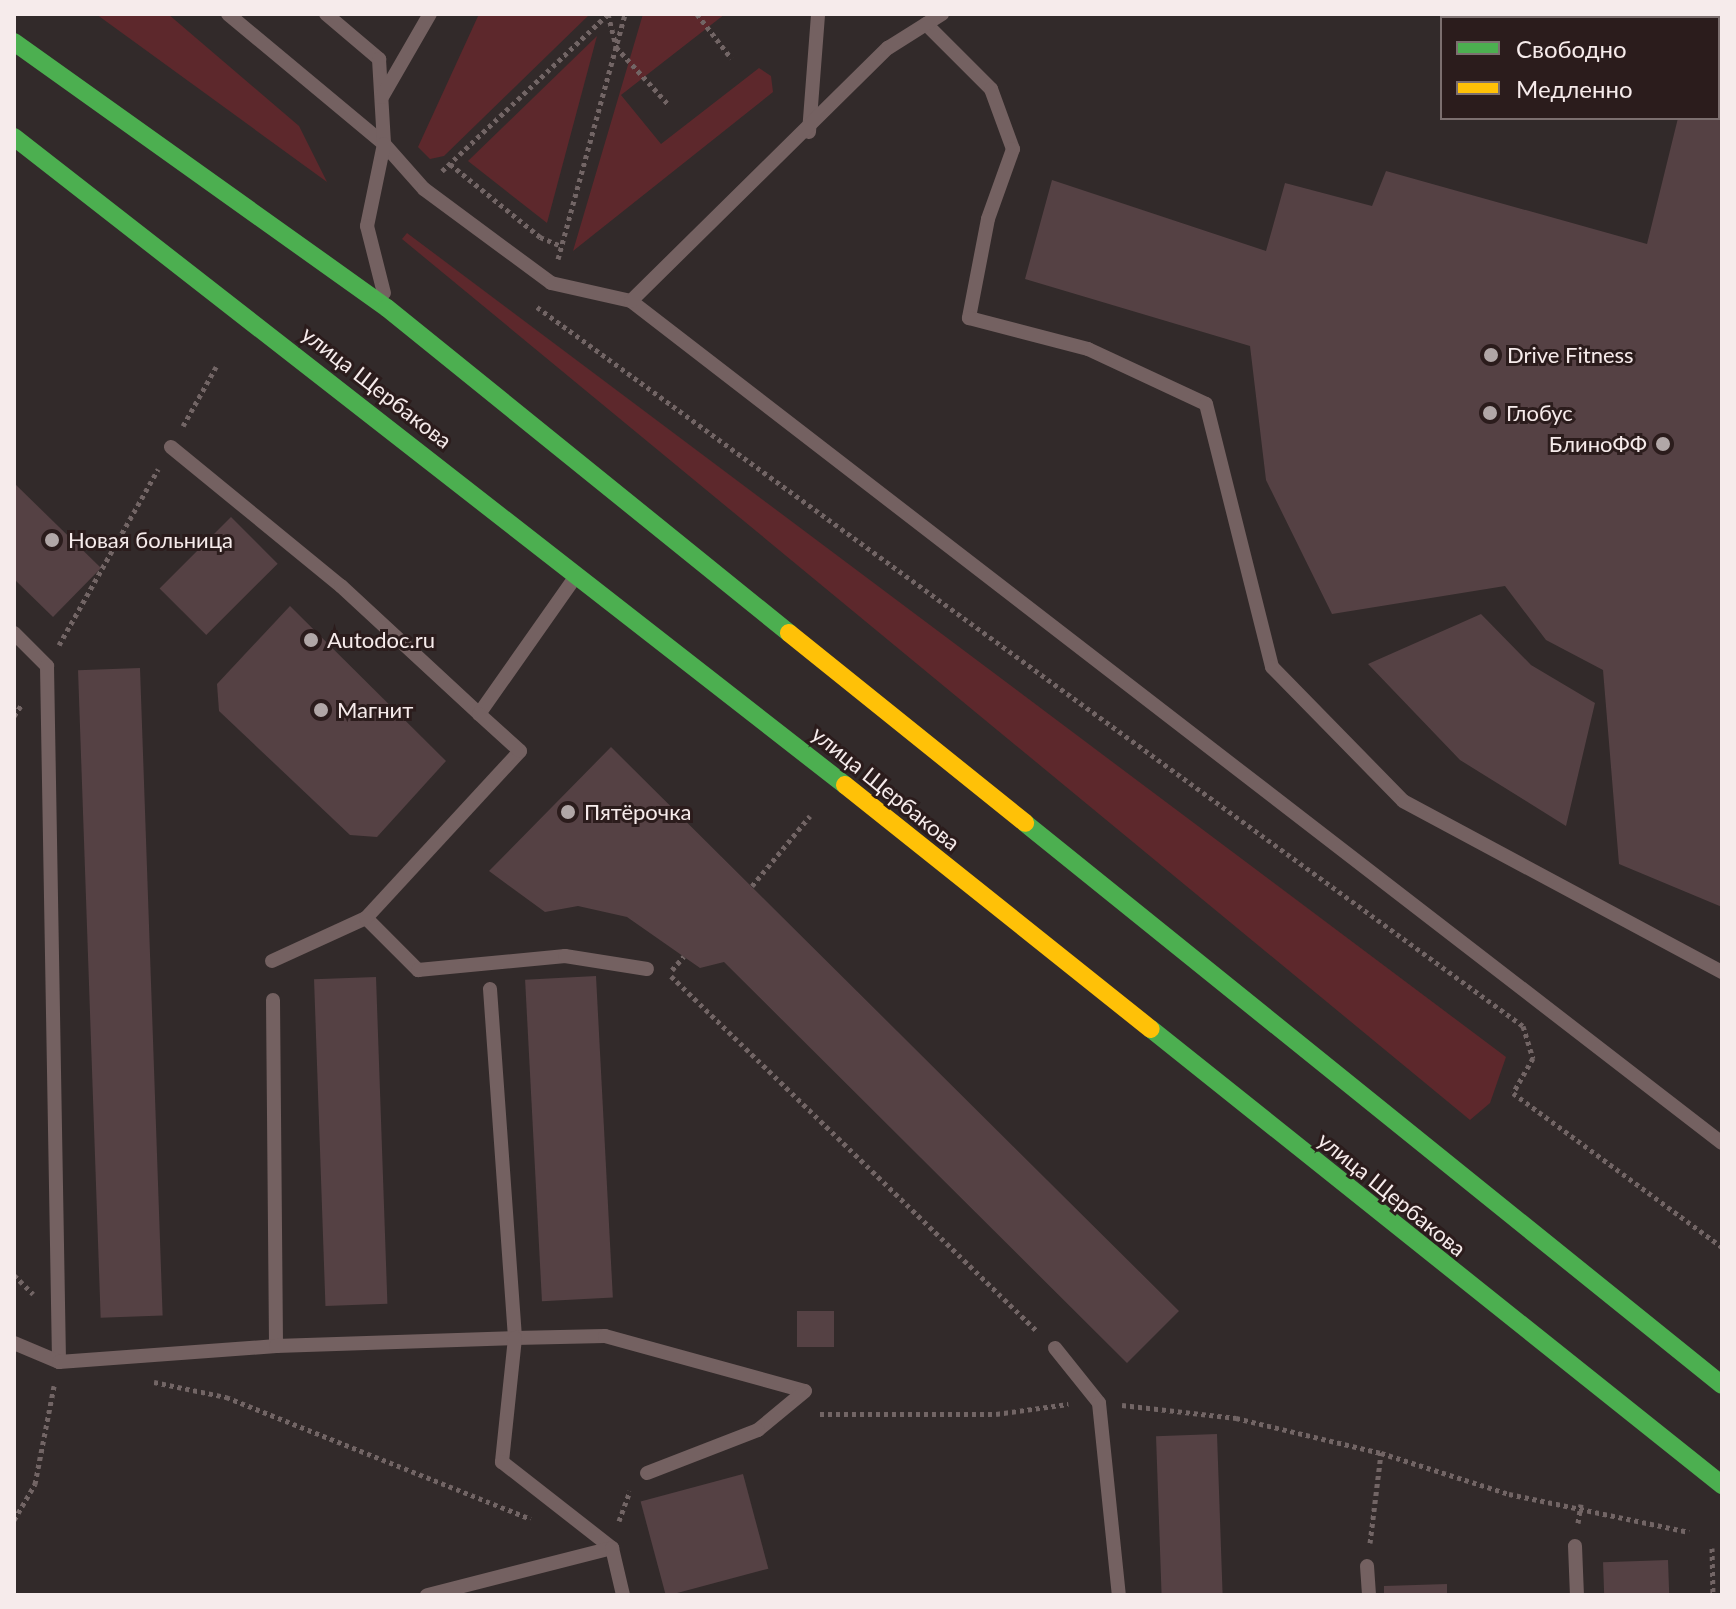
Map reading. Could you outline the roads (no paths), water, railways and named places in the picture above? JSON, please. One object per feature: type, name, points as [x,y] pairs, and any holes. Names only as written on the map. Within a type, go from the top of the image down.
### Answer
[{"type":"main road","points":[[14,42],[387,308],[1722,1385]]},
{"type":"main road","name":"улица Щербакова","points":[[14,137],[578,572],[1722,1485]]},
{"type":"lane","points":[[228,14],[384,144],[424,189],[551,283],[631,301],[1722,1143]]},
{"type":"lane","points":[[326,14],[379,59],[384,144],[367,226],[387,308]]},
{"type":"lane","points":[[382,97],[430,14]]},
{"type":"lane","points":[[809,132],[818,14]]},
{"type":"lane","points":[[631,301],[809,132],[888,48],[942,14]]},
{"type":"lane","points":[[926,24],[991,89],[1013,149],[988,219],[969,318],[1088,349],[1206,404],[1272,667],[1403,801],[1722,972]]},
{"type":"lane","points":[[171,447],[341,586],[520,751],[366,918],[272,961]]},
{"type":"lane","points":[[479,714],[578,572]]},
{"type":"lane","points":[[14,633],[47,666],[59,1362]]},
{"type":"lane","points":[[366,918],[418,970],[565,956],[647,969]]},
{"type":"lane","points":[[490,989],[515,1338],[502,1462],[612,1548],[623,1595]]},
{"type":"lane","points":[[273,1000],[276,1346]]},
{"type":"lane","points":[[14,1343],[59,1362],[276,1346],[605,1336],[805,1391],[758,1430],[647,1473]]},
{"type":"lane","points":[[1055,1348],[1099,1403],[1119,1595]]},
{"type":"lane","points":[[1575,1546],[1577,1595]]},
{"type":"lane","points":[[427,1595],[612,1548]]},
{"type":"lane","points":[[1367,1566],[1369,1595]]},
{"type":"place","name":"Drive Fitness","points":[[1491,355]]},
{"type":"place","name":"Глобус","points":[[1490,413]]},
{"type":"place","name":"БлиноФФ","points":[[1663,444]]},
{"type":"place","name":"Новая больница","points":[[52,540]]},
{"type":"place","name":"Autodoc.ru","points":[[311,640]]},
{"type":"place","name":"Магнит","points":[[321,710]]},
{"type":"place","name":"Пятёрочка","points":[[568,812]]}]
